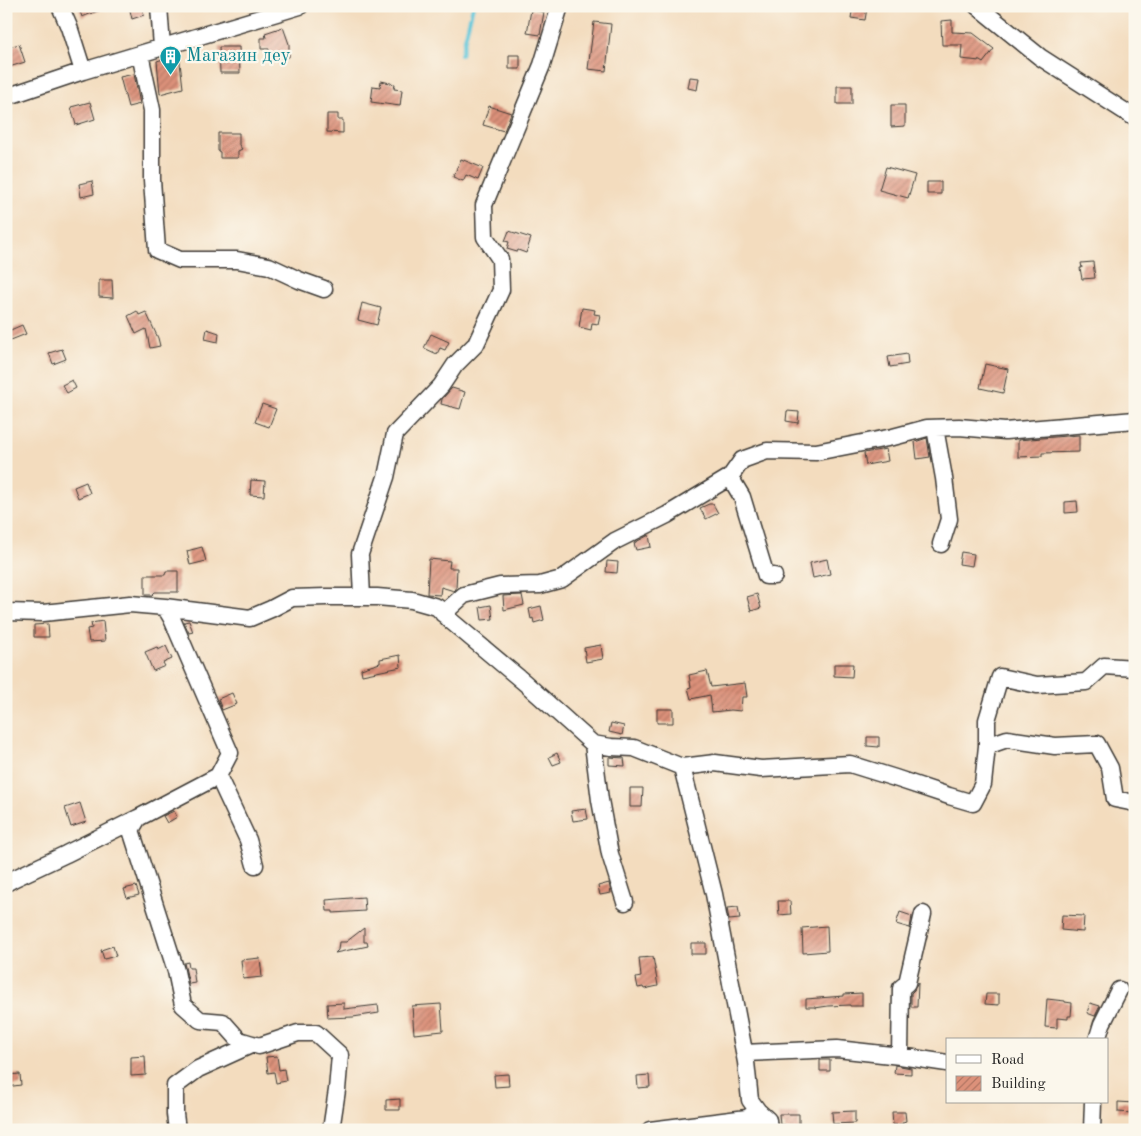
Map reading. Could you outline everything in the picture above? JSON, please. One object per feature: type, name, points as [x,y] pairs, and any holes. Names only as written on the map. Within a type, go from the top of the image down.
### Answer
[{"type":"street","points":[[60,6],[83,71]]},
{"type":"street","points":[[159,6],[162,48]]},
{"type":"street","points":[[6,97],[83,71],[300,6]]},
{"type":"street","points":[[362,597],[360,554],[386,477],[395,434],[440,386],[455,365],[476,344],[502,290],[500,259],[485,237],[484,205],[542,65],[560,6]]},
{"type":"street","points":[[977,6],[1040,57],[1135,117]]},
{"type":"street","points":[[140,54],[152,110],[152,180],[157,250],[180,260],[237,260],[269,266],[324,289]]},
{"type":"street","points":[[444,614],[464,595],[500,586],[540,585],[562,579],[615,541],[668,515],[730,477],[742,460],[767,451],[816,452],[927,428],[959,427],[1005,431],[1135,420]]},
{"type":"street","points":[[935,428],[949,519],[940,544]]},
{"type":"street","points":[[730,477],[742,497],[766,576],[774,576]]},
{"type":"street","points":[[6,612],[43,613],[130,604],[250,618],[292,598],[377,597],[412,600],[437,607],[593,744],[634,748],[682,767],[715,763],[762,770],[850,764],[972,802],[983,784],[987,746],[987,720],[1000,677],[1037,685],[1086,682],[1104,666],[1135,668]]},
{"type":"street","points":[[6,883],[218,776],[230,752],[172,618],[165,607]]},
{"type":"street","points":[[987,746],[1007,739],[1055,746],[1097,744],[1110,768],[1115,799],[1135,802]]},
{"type":"street","points":[[593,744],[600,800],[610,854],[625,902]]},
{"type":"street","points":[[682,767],[714,894],[744,1053],[750,1100],[768,1120],[769,1130]]},
{"type":"street","points":[[218,776],[248,840],[255,865]]},
{"type":"street","points":[[138,818],[131,830],[176,971],[183,1005],[200,1020],[223,1022],[239,1040],[259,1046],[298,1033],[316,1033],[340,1055],[331,1130]]},
{"type":"street","points":[[900,1056],[901,988],[907,983],[923,914]]},
{"type":"street","points":[[1098,1038],[1102,1024],[1119,990]]},
{"type":"street","points":[[177,1130],[175,1086],[198,1069],[253,1044]]},
{"type":"street","points":[[744,1053],[837,1049],[946,1063]]},
{"type":"street","points":[[1092,1104],[1092,1130]]},
{"type":"street","points":[[650,1130],[747,1118],[758,1111]]},
{"type":"building","points":[[78,6],[108,6],[108,7],[82,17]]},
{"type":"building","points":[[129,6],[141,6],[144,15],[132,19]]},
{"type":"building","points":[[853,6],[867,8],[865,20],[851,18]]},
{"type":"building","points":[[531,10],[544,12],[540,35],[527,33]]},
{"type":"building","points":[[952,20],[952,32],[973,33],[994,49],[983,63],[961,59],[962,45],[942,45],[941,21]]},
{"type":"building","points":[[594,22],[611,24],[606,71],[588,69]]},
{"type":"building","points":[[283,27],[289,44],[289,57],[269,56],[269,49],[261,49],[261,38],[266,38],[265,33]]},
{"type":"building","points":[[19,44],[25,62],[6,68],[6,48]]},
{"type":"building","points":[[219,47],[239,47],[240,73],[220,73]]},
{"type":"building","name":"Магазин деу","points":[[179,54],[183,88],[160,94],[157,61]]},
{"type":"building","points":[[509,55],[520,55],[520,69],[509,69]]},
{"type":"building","points":[[134,74],[140,104],[128,107],[120,77]]},
{"type":"building","points":[[690,77],[699,78],[697,90],[688,88]]},
{"type":"building","points":[[381,81],[395,84],[394,89],[402,90],[400,106],[371,102],[373,86],[380,87]]},
{"type":"building","points":[[837,86],[852,86],[852,104],[837,104]]},
{"type":"building","points":[[90,102],[95,119],[76,125],[71,107]]},
{"type":"building","points":[[891,105],[905,105],[905,126],[891,127]]},
{"type":"building","points":[[489,106],[511,113],[504,131],[483,125]]},
{"type":"building","points":[[327,114],[338,114],[338,120],[343,120],[343,133],[327,132]]},
{"type":"building","points":[[218,133],[239,133],[239,145],[242,149],[238,151],[238,158],[220,158]]},
{"type":"building","points":[[461,159],[483,168],[478,180],[466,175],[463,181],[453,177]]},
{"type":"building","points":[[886,167],[915,175],[908,198],[879,190]]},
{"type":"building","points":[[92,181],[94,194],[81,197],[79,184]]},
{"type":"building","points":[[927,182],[941,182],[941,194],[927,194]]},
{"type":"building","points":[[509,231],[531,238],[526,253],[507,249],[509,242],[505,241]]},
{"type":"building","points":[[1093,262],[1095,278],[1082,279],[1081,263]]},
{"type":"building","points":[[99,280],[112,280],[113,298],[99,297]]},
{"type":"building","points":[[362,303],[381,308],[377,325],[358,320]]},
{"type":"building","points":[[582,308],[595,310],[594,314],[600,315],[598,324],[592,323],[591,330],[579,327]]},
{"type":"building","points":[[137,311],[139,315],[146,312],[160,346],[150,348],[146,329],[136,334],[128,316]]},
{"type":"building","points":[[22,325],[26,334],[6,342],[6,332]]},
{"type":"building","points":[[207,329],[219,333],[218,342],[205,339]]},
{"type":"building","points":[[431,334],[449,342],[445,350],[440,348],[437,354],[424,348]]},
{"type":"building","points":[[62,349],[66,359],[53,364],[49,353]]},
{"type":"building","points":[[907,354],[908,364],[890,367],[888,357]]},
{"type":"building","points":[[985,364],[1008,369],[1003,393],[980,388]]},
{"type":"building","points":[[72,380],[76,388],[67,393],[62,385]]},
{"type":"building","points":[[452,388],[465,392],[460,409],[441,404],[442,399]]},
{"type":"building","points":[[262,404],[276,409],[269,427],[255,422]]},
{"type":"building","points":[[787,411],[799,412],[798,423],[786,421]]},
{"type":"building","points":[[1079,435],[1079,452],[1042,453],[1042,456],[1018,457],[1018,440]]},
{"type":"building","points":[[927,438],[930,457],[917,459],[915,442]]},
{"type":"building","points":[[886,449],[888,461],[866,465],[864,453]]},
{"type":"building","points":[[251,480],[265,481],[264,496],[250,495]]},
{"type":"building","points":[[86,482],[90,493],[78,498],[74,487]]},
{"type":"building","points":[[1077,501],[1078,512],[1065,513],[1065,502]]},
{"type":"building","points":[[713,504],[718,513],[706,519],[700,508]]},
{"type":"building","points":[[649,535],[651,547],[636,550],[634,543]]},
{"type":"building","points":[[202,547],[206,561],[190,565],[187,551]]},
{"type":"building","points":[[961,552],[974,554],[972,566],[959,564]]},
{"type":"building","points":[[429,559],[450,561],[449,568],[457,568],[456,589],[454,591],[441,587],[440,595],[427,594]]},
{"type":"building","points":[[827,559],[830,574],[813,578],[810,563]]},
{"type":"building","points":[[607,561],[618,562],[617,573],[606,572]]},
{"type":"building","points":[[166,571],[178,571],[178,592],[155,592],[152,595],[145,595],[145,575],[165,575]]},
{"type":"building","points":[[757,594],[761,608],[751,611],[747,597]]},
{"type":"building","points":[[522,595],[524,605],[504,610],[503,596]]},
{"type":"building","points":[[491,605],[493,619],[482,620],[480,607]]},
{"type":"building","points":[[541,606],[544,620],[534,623],[529,609]]},
{"type":"building","points":[[103,621],[105,641],[89,642],[87,629],[92,628],[91,623]]},
{"type":"building","points":[[189,621],[193,632],[189,633],[184,622]]},
{"type":"building","points":[[48,624],[49,637],[34,637],[34,625]]},
{"type":"building","points":[[601,645],[603,659],[586,662],[584,648]]},
{"type":"building","points":[[166,646],[172,659],[163,663],[165,666],[153,671],[145,652],[157,647],[158,650]]},
{"type":"building","points":[[400,655],[401,667],[362,675],[361,669],[380,663],[380,659]]},
{"type":"building","points":[[834,664],[853,664],[852,677],[834,676]]},
{"type":"building","points":[[707,671],[711,687],[745,683],[747,697],[742,697],[741,711],[712,712],[710,695],[691,699],[688,688],[691,687],[689,675]]},
{"type":"building","points":[[232,693],[237,704],[222,710],[218,699]]},
{"type":"building","points":[[657,709],[673,709],[673,723],[657,723]]},
{"type":"building","points":[[611,723],[624,726],[622,735],[609,732]]},
{"type":"building","points":[[867,737],[879,737],[879,747],[867,746]]},
{"type":"building","points":[[557,753],[561,762],[553,765],[549,757]]},
{"type":"building","points":[[609,757],[624,758],[625,766],[609,765]]},
{"type":"building","points":[[630,788],[643,788],[642,807],[630,807]]},
{"type":"building","points":[[80,803],[86,822],[71,827],[65,808]]},
{"type":"building","points":[[586,809],[588,819],[573,821],[571,811]]},
{"type":"building","points":[[174,811],[177,817],[167,823],[163,816]]},
{"type":"building","points":[[609,883],[611,893],[600,895],[598,886]]},
{"type":"building","points":[[136,886],[139,895],[127,898],[124,889]]},
{"type":"building","points":[[364,897],[365,911],[333,913],[333,911],[327,911],[326,900]]},
{"type":"building","points":[[778,901],[790,901],[791,914],[779,915]]},
{"type":"building","points":[[738,907],[740,919],[729,920],[727,908]]},
{"type":"building","points":[[900,912],[912,916],[910,928],[896,924]]},
{"type":"building","points":[[1062,915],[1084,916],[1083,932],[1061,930]]},
{"type":"building","points":[[827,926],[828,951],[803,953],[802,928]]},
{"type":"building","points":[[364,928],[364,942],[367,942],[368,946],[335,953],[338,950],[339,942],[346,942]]},
{"type":"building","points":[[691,943],[706,943],[706,954],[691,954]]},
{"type":"building","points":[[113,946],[116,956],[104,959],[101,950]]},
{"type":"building","points":[[653,957],[658,986],[644,989],[643,987],[638,988],[636,978],[641,977],[639,958]]},
{"type":"building","points":[[260,958],[262,977],[243,979],[241,960]]},
{"type":"building","points":[[188,962],[189,968],[193,968],[195,983],[189,984],[184,963]]},
{"type":"building","points":[[918,983],[917,1007],[911,1007],[911,993]]},
{"type":"building","points":[[862,993],[862,1006],[806,1007],[806,999]]},
{"type":"building","points":[[986,994],[999,994],[999,1005],[985,1004]]},
{"type":"building","points":[[1047,999],[1072,1003],[1071,1016],[1068,1016],[1068,1019],[1057,1018],[1057,1028],[1045,1027]]},
{"type":"building","points":[[344,1003],[344,1009],[378,1005],[379,1013],[328,1018],[327,1004]]},
{"type":"building","points":[[1090,1003],[1100,1006],[1095,1016],[1087,1013]]},
{"type":"building","points":[[441,1004],[443,1031],[414,1034],[412,1006]]},
{"type":"building","points":[[145,1056],[146,1075],[131,1076],[131,1057]]},
{"type":"building","points":[[277,1056],[279,1070],[284,1069],[286,1081],[276,1083],[274,1072],[268,1073],[266,1057]]},
{"type":"building","points":[[820,1060],[830,1060],[830,1071],[820,1071]]},
{"type":"building","points":[[895,1065],[911,1068],[911,1074],[894,1073]]},
{"type":"building","points":[[20,1074],[21,1085],[6,1087],[6,1075]]},
{"type":"building","points":[[508,1074],[509,1086],[495,1087],[494,1075]]},
{"type":"building","points":[[649,1075],[650,1087],[638,1088],[637,1076]]},
{"type":"building","points":[[400,1099],[400,1110],[386,1110],[386,1100]]},
{"type":"building","points":[[1118,1102],[1135,1103],[1135,1112],[1118,1112]]},
{"type":"building","points":[[855,1111],[855,1123],[833,1124],[832,1112]]},
{"type":"building","points":[[892,1112],[905,1112],[906,1121],[903,1124],[893,1125]]},
{"type":"building","points":[[779,1114],[799,1114],[799,1130],[785,1130],[785,1125],[780,1125]]},
{"type":"waterway","points":[[461,55],[473,6]]},
{"type":"place","name":"Магазин деу","points":[[170,75]]}]
